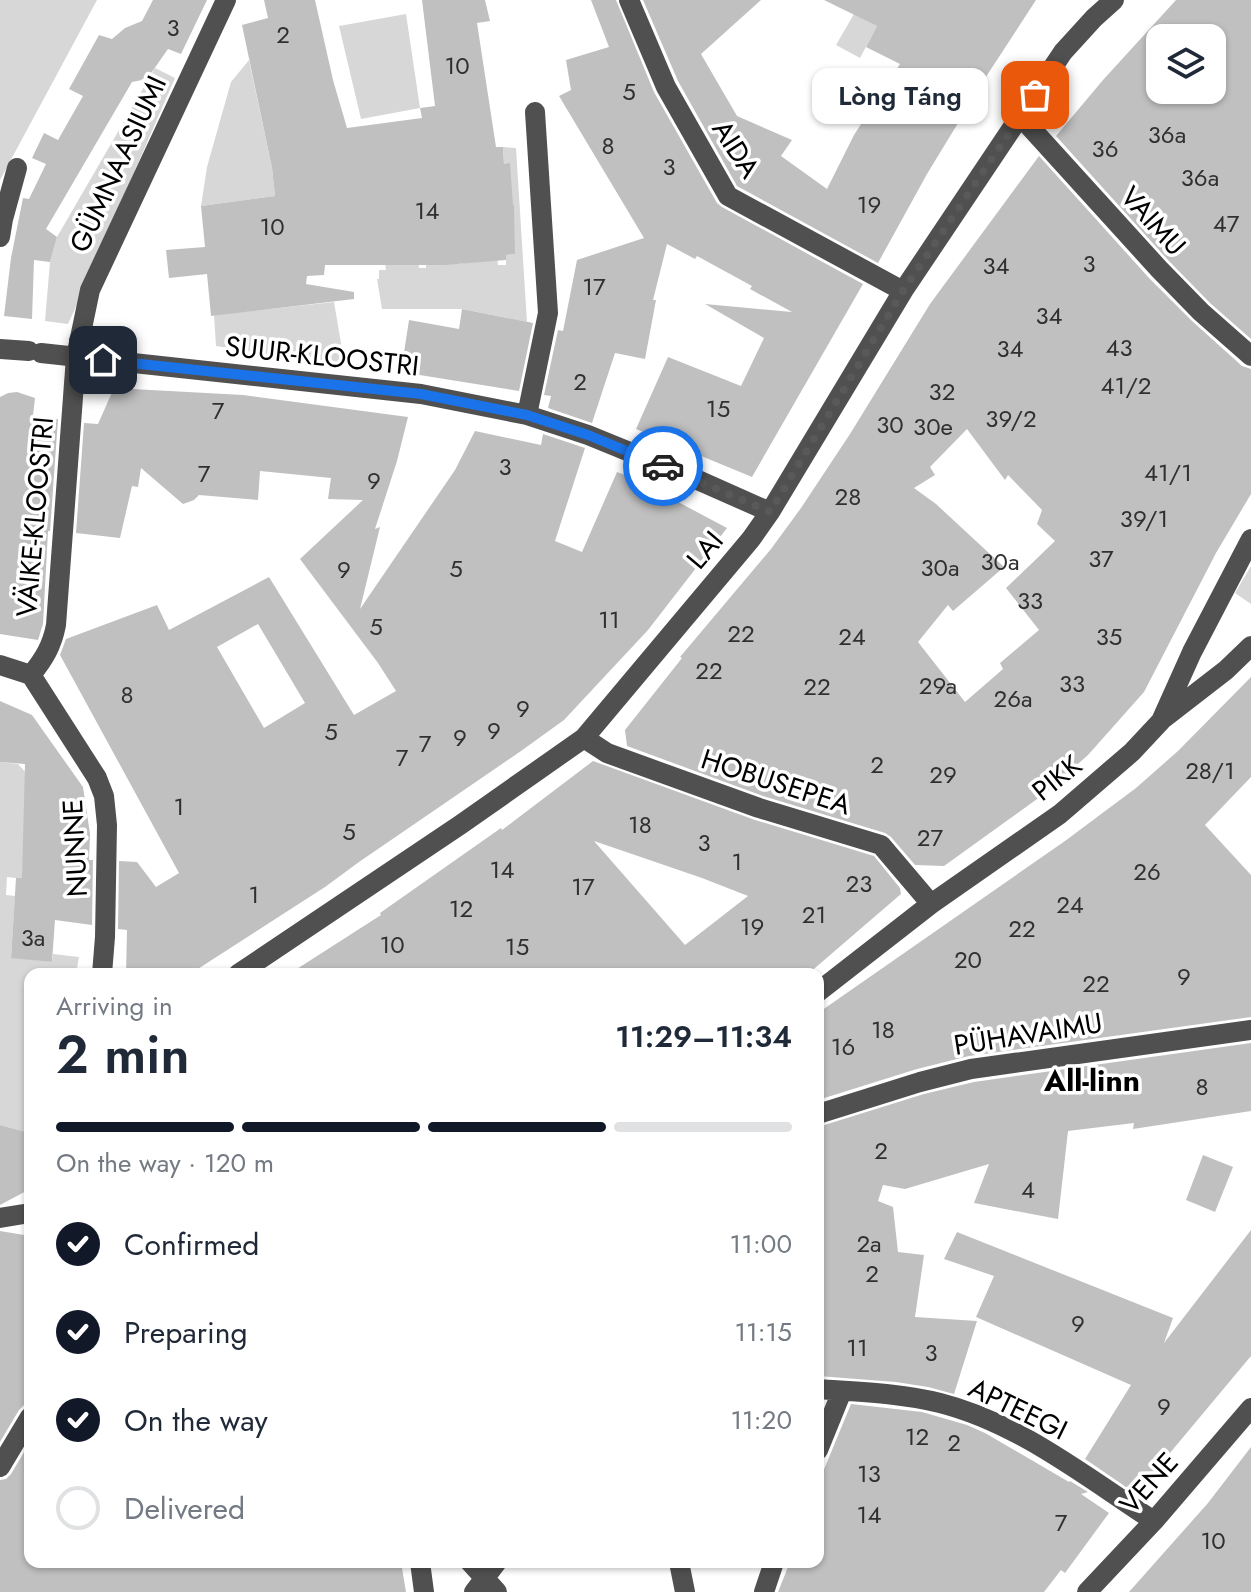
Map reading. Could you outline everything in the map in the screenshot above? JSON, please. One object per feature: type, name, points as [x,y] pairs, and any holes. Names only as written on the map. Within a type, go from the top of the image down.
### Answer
[{"type":"street","name":"GÜMNAASIUMI","points":[[76,357],[90,290],[226,0]]},
{"type":"street","name":"AIDA","points":[[629,0],[666,87],[728,196],[903,291]]},
{"type":"street","name":"LAI","points":[[247,968],[584,738],[751,539],[903,291],[1063,52],[1114,0]]},
{"type":"street","points":[[527,415],[548,313],[535,112]]},
{"type":"street","name":"VAIMU","points":[[1020,116],[1159,269],[1251,356]]},
{"type":"street","points":[[0,237],[17,168]]},
{"type":"street","name":"SUUR-KLOOSTRI","points":[[0,349],[421,394],[527,415],[588,435],[770,512]]},
{"type":"street","name":"VÄIKE-KLOOSTRI","points":[[31,675],[47,655],[56,625],[76,357]]},
{"type":"street","name":"PIKK","points":[[824,987],[931,904],[1060,814],[1132,752],[1161,721],[1188,660],[1251,539]]},
{"type":"street","points":[[1161,721],[1226,670],[1251,646]]},
{"type":"street","points":[[0,665],[31,675]]},
{"type":"street","name":"NUNNE","points":[[31,675],[97,778],[104,796],[107,825],[102,968]]},
{"type":"street","name":"HOBUSEPEA","points":[[584,738],[607,753],[759,808],[881,845],[931,904]]},
{"type":"street","name":"PÜHAVAIMU","points":[[824,1112],[971,1069],[1251,1030]]},
{"type":"street","points":[[0,1218],[24,1214]]},
{"type":"street","name":"APTEEGI","points":[[824,1390],[918,1398],[982,1416],[1018,1433],[1154,1521]]},
{"type":"street","points":[[824,1435],[842,1391]]},
{"type":"street","name":"VENE","points":[[1087,1592],[1154,1521],[1251,1408]]},
{"type":"street","points":[[0,1467],[24,1427]]},
{"type":"street","points":[[421,1568],[424,1592]]},
{"type":"street","points":[[473,1568],[485,1588]]},
{"type":"street","points":[[485,1588],[494,1568]]},
{"type":"street","points":[[680,1568],[685,1592]]},
{"type":"street","points":[[764,1592],[772,1568]]},
{"type":"shaded area","points":[[0,0],[97,0],[0,180]]},
{"type":"shaded area","points":[[406,14],[420,108],[361,119],[339,26]]},
{"type":"shaded area","points":[[854,14],[877,26],[860,58],[836,45]]},
{"type":"shaded area","points":[[249,60],[275,196],[201,206],[207,167],[231,82]]},
{"type":"shaded area","points":[[155,68],[175,78],[74,311],[68,324],[45,321],[50,262],[57,237]]},
{"type":"shaded area","points":[[503,147],[516,148],[527,322],[462,309],[382,309],[377,279],[379,270],[386,270],[385,262],[418,260],[419,268],[426,268],[426,259],[460,264],[497,256],[498,265],[506,265],[506,255],[515,254],[510,246]]},
{"type":"shaded area","points":[[334,302],[345,367],[216,346],[214,315]]},
{"type":"shaded area","points":[[1251,566],[1251,604],[1235,593]]},
{"type":"shaded area","points":[[0,762],[18,764],[35,783],[34,880],[7,877],[6,895],[15,896],[11,957],[52,962],[53,954],[79,957],[77,968],[24,968],[24,1131],[0,1125]]},
{"type":"building","points":[[153,0],[207,0],[181,54],[168,49],[147,79],[132,82],[46,229],[57,237],[50,262],[34,260],[32,319],[4,316],[23,198],[29,199],[46,164],[32,158],[44,133],[58,140],[83,96],[69,89],[99,35],[112,39],[125,28],[142,21]]},
{"type":"building","points":[[264,0],[315,0],[347,128],[422,118],[420,108],[435,106],[422,0],[485,0],[490,21],[477,23],[496,147],[503,147],[504,164],[510,163],[515,254],[506,255],[506,260],[445,265],[325,265],[324,275],[307,276],[306,284],[354,292],[354,299],[211,316],[207,274],[169,278],[166,250],[205,247],[201,206],[275,196],[242,25],[268,18]]},
{"type":"building","points":[[591,0],[616,0],[654,92],[717,203],[863,284],[752,477],[636,429],[668,357],[741,386],[764,338],[705,304],[792,312],[697,256],[695,259],[667,244],[653,300],[656,300],[645,359],[615,353],[592,423],[548,408],[551,396],[544,395],[558,330],[563,331],[577,260],[644,238],[559,96],[571,90],[566,60],[609,47]]},
{"type":"building","points":[[643,0],[761,0],[701,54],[737,116],[792,140],[781,156],[827,189],[854,135],[900,64],[866,47],[877,26],[824,0],[1036,0],[965,109],[878,263],[737,186],[678,81]]},
{"type":"building","points":[[1176,0],[1251,0],[1251,339],[1168,260],[1056,136],[1146,33],[1146,104],[1226,104],[1226,24],[1154,24]]},
{"type":"building","points":[[1039,156],[1149,278],[1242,366],[1251,369],[1251,494],[1216,553],[1144,692],[1088,755],[1044,794],[944,866],[915,865],[885,833],[763,796],[627,746],[625,730],[801,508],[930,304]],"holes":[[[967,429],[1005,480],[1008,475],[1042,510],[1037,524],[1055,541],[1006,588],[1039,630],[1000,663],[1003,669],[965,702],[918,642],[948,605],[953,611],[1004,567],[936,504],[914,488],[935,475],[930,467]]]},
{"type":"building","points":[[462,309],[533,323],[519,391],[401,372],[409,320],[459,329]]},
{"type":"building","points":[[114,388],[243,395],[408,417],[375,529],[380,527],[360,609],[455,470],[475,431],[541,445],[543,434],[585,448],[555,541],[582,552],[617,472],[727,528],[648,630],[564,720],[325,887],[199,968],[126,968],[127,930],[118,929],[119,861],[137,862],[156,887],[179,873],[60,655],[66,639],[157,605],[169,630],[269,577],[354,715],[396,691],[300,559],[363,500],[328,499],[331,478],[260,471],[258,500],[199,495],[183,504],[141,468],[138,487],[132,486],[120,538],[76,533],[84,423],[98,424]],"holes":[[[258,624],[305,703],[264,728],[217,647]]]},
{"type":"building","points":[[17,392],[35,398],[33,416],[58,419],[43,624],[38,640],[0,634],[0,397]]},
{"type":"building","points":[[1251,677],[1251,777],[1205,825],[1251,875],[1251,1017],[969,1056],[824,1098],[824,1009],[1065,841],[1136,788],[1178,751]]},
{"type":"building","points":[[0,701],[32,715],[83,787],[90,834],[89,860],[93,860],[92,925],[55,920],[52,962],[11,958],[16,878],[22,878],[25,764],[0,762]]},
{"type":"building","points":[[593,761],[755,820],[874,856],[900,888],[901,894],[815,968],[298,968],[381,915]],"holes":[[[594,841],[702,878],[748,896],[685,945]]]},
{"type":"building","points":[[1251,1043],[1251,1111],[1133,1129],[1134,1123],[1068,1131],[1058,1219],[974,1203],[989,1164],[905,1189],[883,1185],[878,1201],[893,1207],[898,1252],[924,1255],[915,1317],[977,1321],[954,1394],[896,1382],[824,1376],[824,1125],[974,1082]]},
{"type":"building","points":[[0,1125],[24,1131],[24,1192],[0,1205]]},
{"type":"building","points":[[1203,1155],[1233,1167],[1215,1212],[1186,1200]]},
{"type":"building","points":[[1251,1230],[1251,1356],[1144,1484],[1126,1487],[1085,1459],[1131,1385],[976,1317],[994,1276],[944,1259],[957,1232],[1173,1318],[1164,1343]]},
{"type":"building","points":[[0,1231],[24,1235],[24,1405],[0,1442]]},
{"type":"building","points":[[851,1404],[922,1412],[985,1433],[1088,1492],[1081,1494],[1109,1513],[1065,1573],[1061,1570],[1044,1592],[778,1592],[788,1568],[824,1568],[824,1469]]},
{"type":"building","points":[[1251,1447],[1251,1592],[1129,1592],[1208,1503]]},
{"type":"building","points":[[24,1452],[24,1568],[402,1568],[406,1592],[0,1592],[0,1480],[11,1474]]},
{"type":"way so far","points":[[663,466],[770,512],[903,291],[1035,95]]},
{"type":"place","name":"Lòng Táng","points":[[1035,95]]},
{"type":"district","name":"All-linn","points":[[1092,1080]]},
{"type":"route","points":[[103,360],[421,394],[527,415],[588,435],[663,466]]}]
